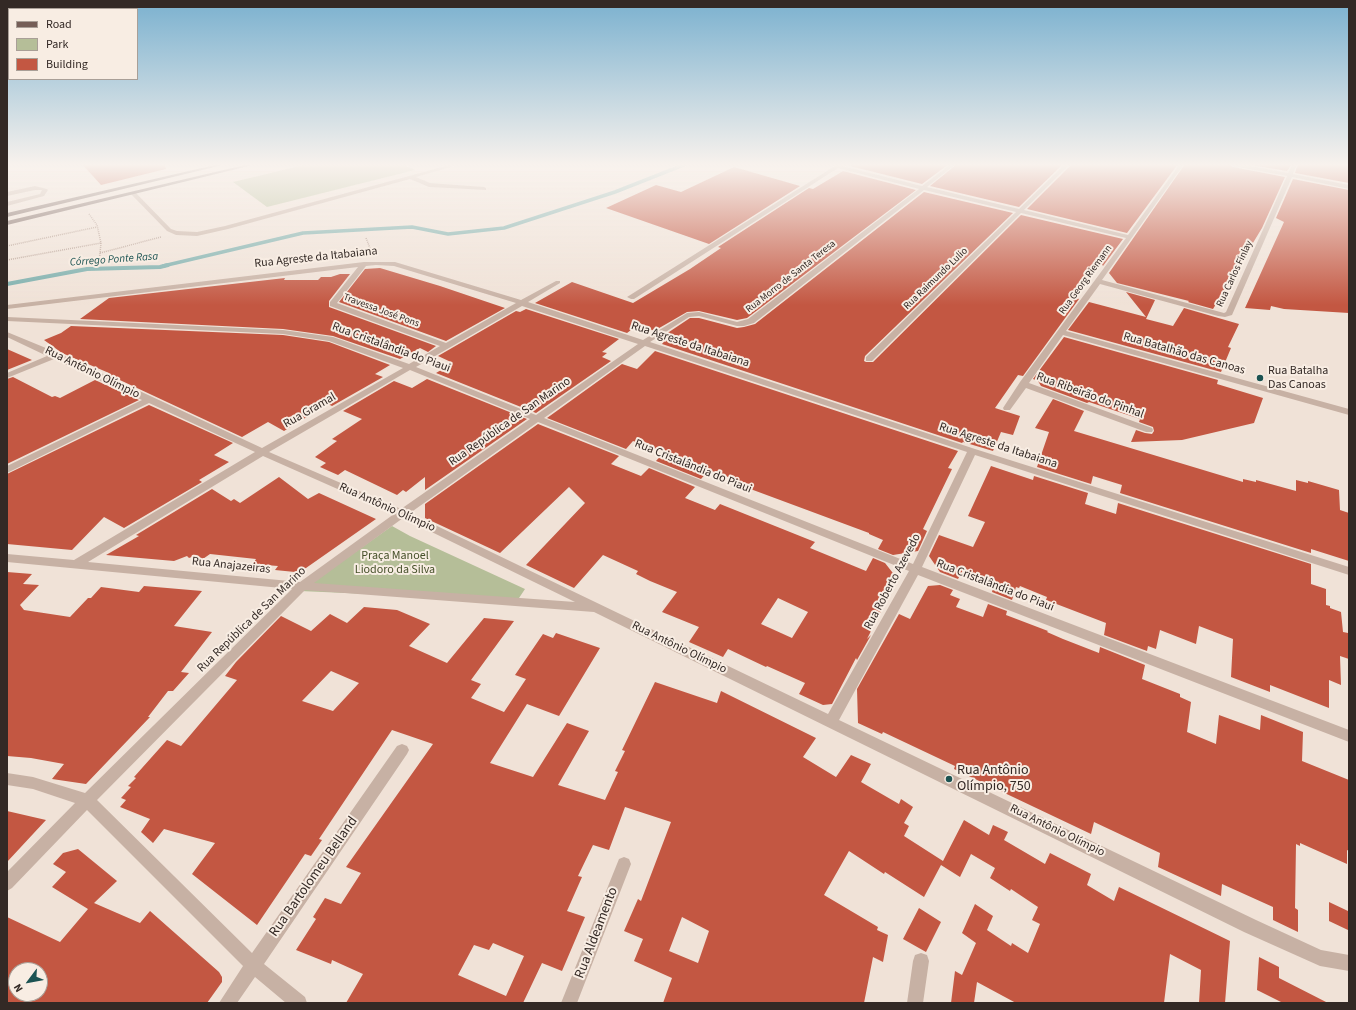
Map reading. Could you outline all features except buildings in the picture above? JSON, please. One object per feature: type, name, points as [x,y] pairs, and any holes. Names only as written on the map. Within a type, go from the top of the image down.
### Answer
[{"type":"main road","points":[[7,215],[23,211]]},
{"type":"main road","points":[[7,223],[57,211]]},
{"type":"street","points":[[151,211],[169,230],[176,233],[186,234],[213,231],[285,211]]},
{"type":"street","points":[[631,297],[766,211]]},
{"type":"street","name":"Rua Morro de Santa Teresa","points":[[645,342],[687,315],[692,314],[699,314],[737,324],[744,324],[751,321],[893,211]]},
{"type":"street","name":"Rua Raimundo Lulio","points":[[869,359],[1020,211]]},
{"type":"street","points":[[1021,211],[1130,236]]},
{"type":"street","name":"Rua Georg Riemann","points":[[1007,408],[1148,211]]},
{"type":"street","name":"Rua Carlos Finlay","points":[[1098,281],[1225,315],[1229,313],[1275,211]]},
{"type":"street","name":"Rua Agreste da Itabaiana","points":[[7,307],[364,264],[395,264],[645,342],[972,450],[1349,571]]},
{"type":"street","name":"Travessa José Pons","points":[[364,264],[332,304],[338,308],[447,346]]},
{"type":"street","name":"Rua Gramal","points":[[76,564],[262,452],[558,282]]},
{"type":"street","name":"Rua Cristalândia do Piaui","points":[[7,319],[283,332],[330,339],[409,367],[916,569],[1349,736]]},
{"type":"street","name":"Rua Batalhão das Canoas","points":[[1060,332],[1349,412]]},
{"type":"street","name":"Rua Antônio Olímpio","points":[[7,334],[56,355],[148,400],[262,452],[402,513],[1250,926],[1320,958],[1349,963]]},
{"type":"street","name":"Rua República de San Marino","points":[[7,884],[87,800],[302,586],[402,513],[645,342]]},
{"type":"street","points":[[7,376],[56,355]]},
{"type":"street","name":"Rua Ribeirão do Pinhal","points":[[1023,384],[1149,430]]},
{"type":"street","points":[[7,470],[148,400]]},
{"type":"street","name":"Rua Roberto Azevedo","points":[[831,722],[916,569],[972,450]]},
{"type":"street","name":"Rua Anajazeiras","points":[[7,558],[302,586],[597,609]]},
{"type":"street","name":"Rua Bartolomeu Belland","points":[[227,1003],[402,750]]},
{"type":"street","points":[[7,779],[33,783],[87,800],[253,964],[299,1003]]},
{"type":"street","name":"Rua Aldeamento","points":[[569,1003],[624,864]]},
{"type":"street","points":[[915,1003],[921,961]]},
{"type":"path","points":[[87,211],[97,228],[101,243],[99,263]]},
{"type":"path","points":[[7,246],[97,228]]},
{"type":"path","points":[[100,253],[176,233]]},
{"type":"path","points":[[366,238],[376,263]]},
{"type":"path","points":[[7,260],[101,243]]},
{"type":"green space","name":"Praça Manoel Liodoro da Silva","points":[[392,526],[410,536],[525,589],[515,604],[300,591]]},
{"type":"waterway","name":"Córrego Ponte Rasa","points":[[163,266],[303,233],[412,227],[448,234],[504,228],[556,211]]},
{"type":"waterway","name":"Córrego Ponte Rasa","points":[[7,284],[87,269],[160,267],[168,265]]},
{"type":"place","name":"Rua Batalha Das Canoas","points":[[1260,378]]},
{"type":"place","name":"Rua Antônio Olímpio, 750","points":[[949,779]]}]
